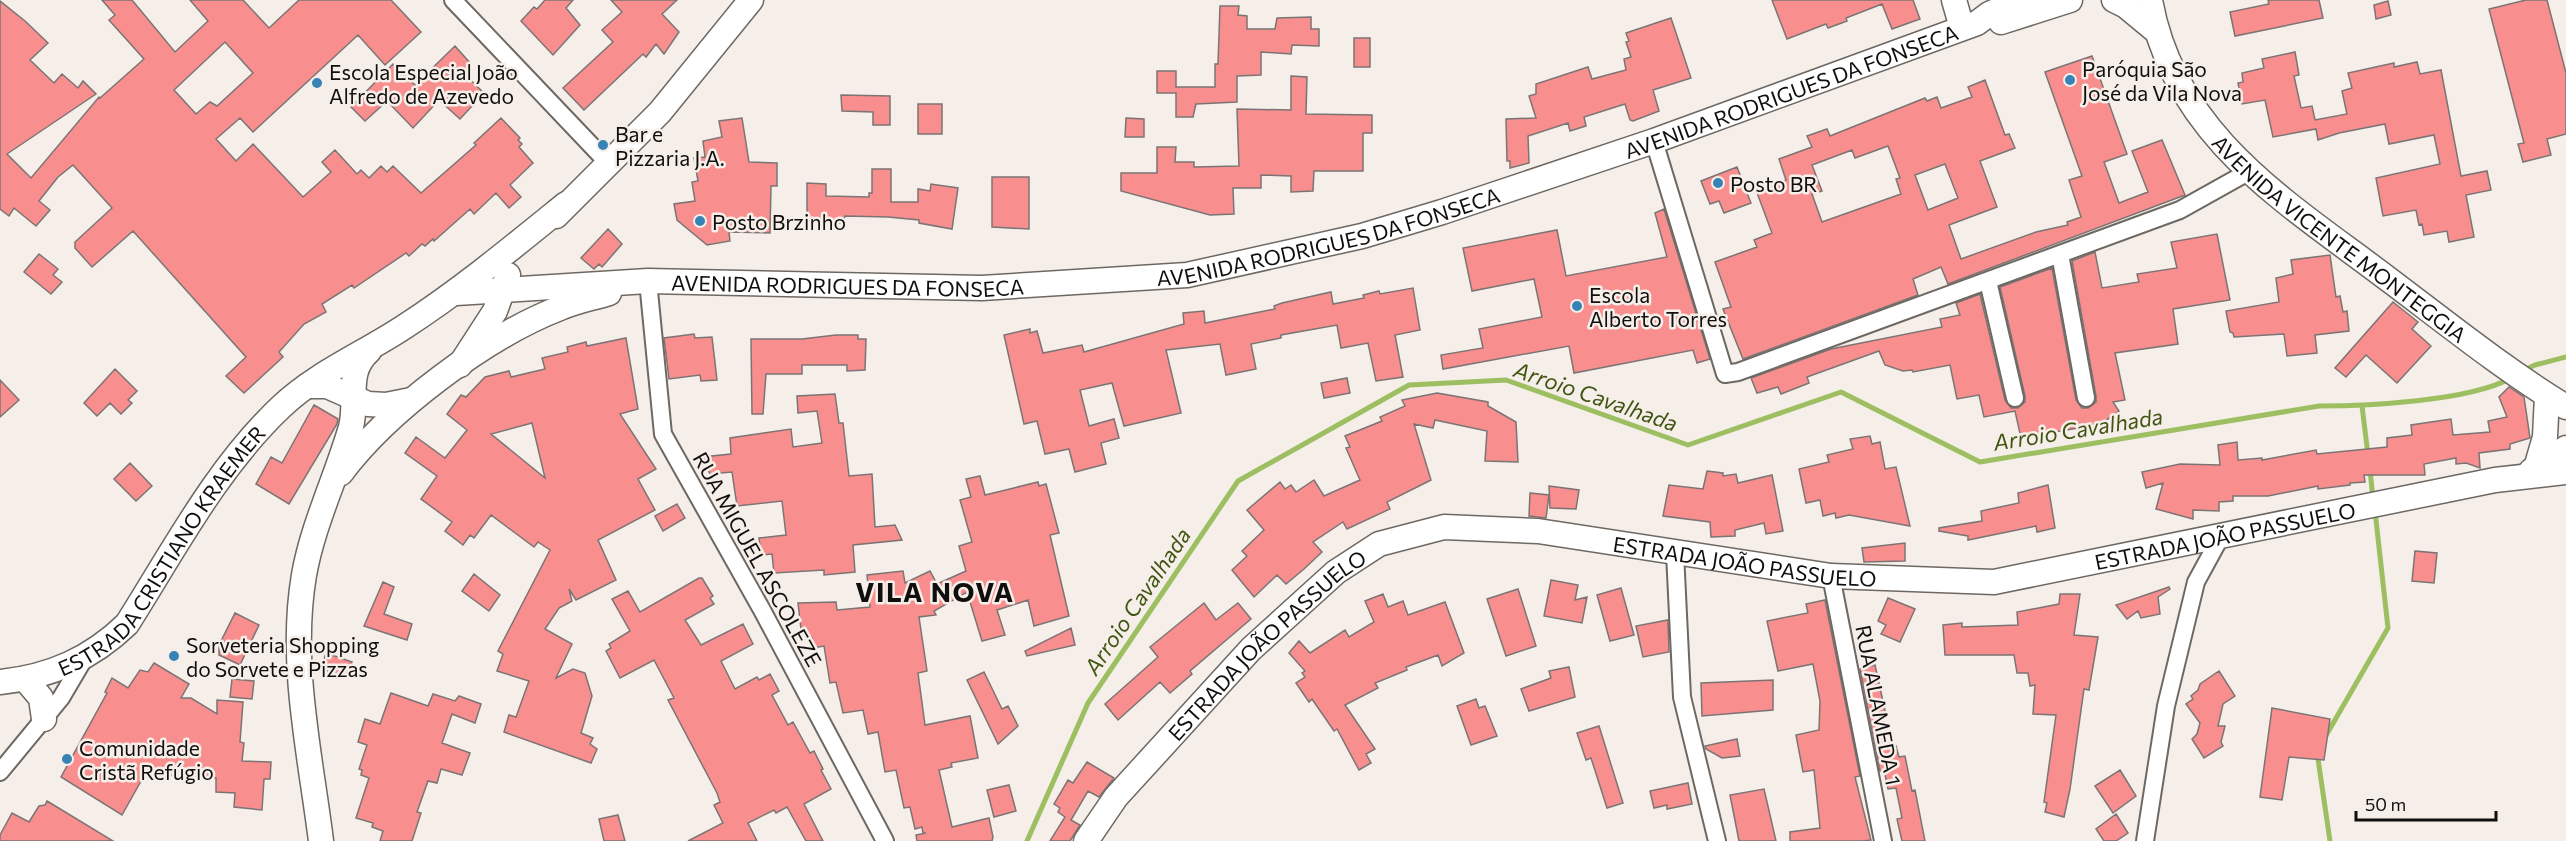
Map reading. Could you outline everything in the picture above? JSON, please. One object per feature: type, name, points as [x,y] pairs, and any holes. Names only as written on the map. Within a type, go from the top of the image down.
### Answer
[{"type":"main road","points":[[460,365],[487,326],[502,289],[521,253],[566,204],[660,112],[751,0]]},
{"type":"main road","points":[[1954,0],[1970,26]]},
{"type":"main road","points":[[1970,26],[1989,14],[2021,0]]},
{"type":"main road","points":[[1970,26],[2006,21],[2070,0]]},
{"type":"main road","points":[[2114,0],[2126,6],[2155,30]]},
{"type":"main road","name":"AVENIDA VICENTE MONTEGGIA","points":[[2133,0],[2155,30]]},
{"type":"main road","name":"AVENIDA VICENTE MONTEGGIA","points":[[2150,0],[2155,30],[2169,66],[2204,123],[2248,172],[2517,375],[2557,402]]},
{"type":"main road","name":"AVENIDA RODRIGUES DA FONSECA","points":[[456,293],[648,281],[982,288],[1187,275],[1362,236],[1442,212],[1654,141],[1970,26]]},
{"type":"main road","name":"ESTRADA CRISTIANO KRAEMER","points":[[0,682],[25,680],[57,670],[84,659],[112,638],[127,624],[240,449],[283,405],[306,386],[374,346],[456,293],[566,204]]},
{"type":"main road","name":"AVENIDA RODRIGUES DA FONSECA","points":[[331,487],[358,452],[411,400],[460,365],[536,318],[561,307],[648,281]]},
{"type":"main road","points":[[321,841],[299,672],[299,624],[304,573],[350,428],[355,399],[352,385],[355,371],[361,358],[374,346]]},
{"type":"main road","points":[[306,386],[327,386],[368,404],[386,405],[411,400]]},
{"type":"main road","points":[[2530,472],[2557,402]]},
{"type":"main road","name":"ESTRADA JOÃO PASSUELO","points":[[2530,472],[2566,448]]},
{"type":"main road","name":"ESTRADA JOÃO PASSUELO","points":[[1086,841],[1116,797],[1251,650],[1336,572],[1379,544],[1444,527],[1538,531],[1831,576],[1994,582],[2220,538],[2530,472],[2566,472]]},
{"type":"main road","points":[[25,680],[40,698],[44,719]]},
{"type":"street","points":[[453,0],[609,164]]},
{"type":"street","points":[[1654,141],[1725,374],[1738,372],[2191,205],[2248,172]]},
{"type":"street","points":[[2060,254],[2086,398]]},
{"type":"street","name":"RUA MIGUEL ASCOLEZE","points":[[648,281],[663,434],[762,610],[885,841]]},
{"type":"street","points":[[1988,281],[2015,398]]},
{"type":"street","points":[[2145,841],[2166,706],[2196,582],[2220,538]]},
{"type":"street","points":[[1675,553],[1682,697],[1717,841]]},
{"type":"street","name":"RUA ALAMEDA 1","points":[[1831,576],[1883,841]]},
{"type":"street","points":[[0,772],[62,698],[84,659]]},
{"type":"street","points":[[44,719],[57,670]]},
{"type":"building","points":[[102,0],[132,0],[175,52],[208,21],[190,0],[243,0],[269,28],[299,0],[391,0],[421,32],[385,65],[358,35],[253,132],[240,118],[216,139],[236,161],[253,144],[303,197],[331,172],[322,162],[335,150],[357,174],[361,170],[369,178],[381,166],[387,172],[393,166],[421,193],[476,145],[474,143],[501,118],[520,138],[518,140],[522,144],[519,147],[533,163],[510,185],[521,197],[509,208],[496,193],[474,214],[470,209],[434,241],[433,239],[425,246],[422,244],[409,256],[406,253],[354,288],[352,285],[322,304],[326,312],[304,324],[279,352],[283,357],[244,393],[226,376],[246,357],[133,231],[92,267],[75,248],[75,242],[112,208],[73,165],[58,177],[39,201],[50,210],[36,226],[14,208],[9,216],[0,209],[0,1],[48,43],[30,60],[54,83],[62,74],[78,88],[83,81],[96,94],[7,154],[31,178],[99,97],[144,59],[109,20],[115,15]],"holes":[[[225,42],[253,73],[217,106],[210,102],[196,114],[174,90]]]},
{"type":"building","points":[[545,0],[573,0],[566,8],[580,25],[553,55],[521,21],[534,7],[537,9]]},
{"type":"building","points":[[611,0],[677,0],[662,14],[679,32],[664,54],[656,44],[646,57],[643,54],[584,110],[563,88],[613,42],[602,30],[622,12]]},
{"type":"building","points":[[1772,0],[1913,0],[1920,19],[1892,29],[1882,4],[1846,18],[1847,21],[1828,28],[1826,24],[1787,39]]},
{"type":"building","points":[[2268,0],[2319,0],[2323,18],[2235,36],[2230,12],[2269,4]]},
{"type":"building","points":[[2526,0],[2547,0],[2566,73],[2566,134],[2547,139],[2551,155],[2523,162],[2518,144],[2524,143],[2489,9]]},
{"type":"building","points":[[2388,1],[2391,15],[2376,19],[2374,5]]},
{"type":"building","points":[[1220,6],[1239,6],[1238,15],[1247,16],[1247,29],[1275,29],[1277,18],[1311,17],[1311,29],[1319,29],[1319,46],[1292,45],[1291,54],[1261,52],[1261,75],[1237,76],[1237,102],[1196,104],[1193,117],[1176,117],[1176,93],[1157,93],[1157,71],[1176,71],[1176,87],[1215,87]]},
{"type":"building","points":[[1671,18],[1691,78],[1653,90],[1659,111],[1633,121],[1630,120],[1625,104],[1584,117],[1586,126],[1570,131],[1568,123],[1528,136],[1529,163],[1510,168],[1510,161],[1507,161],[1506,119],[1536,118],[1529,96],[1536,94],[1536,84],[1588,67],[1592,79],[1626,70],[1624,59],[1631,57],[1626,42],[1629,41],[1626,33]]},
{"type":"building","points":[[1354,38],[1370,38],[1370,67],[1354,67]]},
{"type":"building","points":[[455,46],[471,64],[462,72],[484,93],[460,119],[439,100],[413,128],[387,101],[365,121],[351,107],[393,64],[415,85]]},
{"type":"building","points":[[2295,52],[2299,75],[2294,76],[2301,108],[2312,106],[2315,120],[2347,114],[2342,91],[2352,88],[2348,73],[2394,63],[2394,67],[2417,62],[2420,74],[2441,70],[2461,176],[2487,171],[2491,190],[2466,195],[2474,237],[2449,242],[2447,231],[2424,235],[2416,210],[2383,216],[2376,178],[2440,164],[2434,135],[2389,144],[2385,124],[2339,133],[2318,140],[2316,129],[2273,137],[2265,100],[2242,104],[2238,83],[2243,82],[2242,73],[2264,68],[2262,59]]},
{"type":"building","points":[[2092,56],[2127,154],[2104,162],[2119,203],[2148,192],[2132,151],[2162,140],[2185,195],[1948,284],[1941,267],[1913,279],[1918,295],[1743,359],[1723,309],[1731,307],[1715,262],[1757,247],[1754,240],[1772,233],[1756,190],[1786,180],[1779,159],[1812,147],[1807,136],[1827,129],[1830,136],[1925,98],[1927,101],[1937,97],[1941,108],[1972,97],[1968,87],[1985,80],[2005,135],[2009,134],[2015,148],[1980,161],[1997,207],[1949,225],[1961,259],[2036,232],[2068,225],[2067,222],[2081,217],[2069,180],[2082,176],[2045,72]],"holes":[[[1888,146],[1900,178],[1896,179],[1901,194],[1822,222],[1812,194],[1822,191],[1812,165],[1852,150],[1855,158]],[[1945,164],[1958,198],[1928,210],[1915,175]]]},
{"type":"building","points":[[1291,76],[1307,77],[1306,114],[1372,115],[1372,133],[1363,133],[1363,171],[1314,171],[1313,191],[1291,192],[1291,176],[1261,175],[1261,188],[1233,188],[1234,214],[1210,215],[1121,191],[1121,173],[1157,173],[1157,147],[1176,147],[1175,162],[1194,162],[1194,167],[1239,166],[1237,109],[1291,110]]},
{"type":"building","points":[[841,95],[890,96],[890,125],[873,125],[873,112],[842,111]]},
{"type":"building","points":[[918,104],[942,104],[942,134],[918,134]]},
{"type":"building","points":[[742,118],[749,162],[777,163],[777,186],[771,186],[770,233],[729,232],[730,241],[707,245],[677,220],[674,204],[695,201],[692,182],[698,181],[694,158],[705,157],[703,141],[722,137],[719,121]]},
{"type":"building","points":[[1126,118],[1144,119],[1144,137],[1125,137]]},
{"type":"building","points":[[1737,167],[1751,203],[1724,213],[1719,201],[1710,204],[1701,181]]},
{"type":"building","points":[[872,169],[891,169],[891,202],[918,202],[918,189],[930,191],[931,184],[958,188],[952,229],[919,223],[919,220],[888,217],[845,216],[843,223],[807,222],[807,183],[826,184],[826,196],[869,197],[869,193],[872,193]]},
{"type":"building","points":[[992,177],[1029,177],[1029,229],[992,227]]},
{"type":"building","name":"Escola Alberto Torres","points":[[1664,209],[1710,359],[1697,363],[1693,350],[1574,373],[1569,346],[1443,369],[1441,355],[1483,348],[1479,329],[1542,317],[1534,279],[1472,291],[1463,248],[1557,230],[1566,276],[1667,257],[1655,213]]},
{"type":"building","points":[[608,229],[622,244],[602,267],[599,264],[594,269],[581,258]]},
{"type":"building","points":[[2217,234],[2230,300],[2173,309],[2178,344],[2115,353],[2125,400],[2113,402],[2119,411],[2101,424],[2021,438],[2015,411],[1984,417],[1979,395],[1957,399],[1950,365],[1913,372],[1912,370],[1903,371],[1885,365],[1879,351],[1807,377],[1809,383],[1781,394],[1778,387],[1757,393],[1751,378],[1831,349],[1942,327],[1940,319],[1960,315],[1956,303],[1980,294],[2005,400],[2011,408],[2018,408],[2025,402],[2025,396],[2000,287],[2052,268],[2076,400],[2082,408],[2088,408],[2096,402],[2096,396],[2072,261],[2095,252],[2102,288],[2139,282],[2137,274],[2177,268],[2171,242]]},
{"type":"building","points":[[39,254],[58,269],[53,275],[62,282],[51,294],[24,272]]},
{"type":"building","points":[[2330,255],[2336,297],[2340,296],[2343,312],[2347,311],[2349,331],[2315,335],[2317,353],[2287,356],[2284,334],[2234,337],[2230,332],[2226,311],[2279,302],[2276,278],[2293,274],[2291,260]]},
{"type":"building","points":[[1413,288],[1420,330],[1395,335],[1403,377],[1376,381],[1368,343],[1341,348],[1337,325],[1281,335],[1281,338],[1251,344],[1256,369],[1226,375],[1220,344],[1166,350],[1181,413],[1124,426],[1112,383],[1080,390],[1089,426],[1114,419],[1119,438],[1101,443],[1106,464],[1075,472],[1069,449],[1045,454],[1037,421],[1024,424],[1004,335],[1030,329],[1030,333],[1037,331],[1043,353],[1082,345],[1084,352],[1184,324],[1183,313],[1204,311],[1205,323],[1275,309],[1274,306],[1282,303],[1331,292],[1333,304],[1364,298],[1363,295],[1379,291],[1380,294]]},
{"type":"building","points":[[2393,302],[2418,322],[2412,329],[2431,346],[2397,383],[2366,355],[2346,377],[2335,368]]},
{"type":"building","points":[[694,334],[695,338],[712,337],[717,380],[701,381],[700,375],[669,379],[664,338]]},
{"type":"building","points":[[858,335],[858,339],[866,339],[865,370],[847,371],[847,365],[802,365],[802,374],[766,374],[763,414],[752,414],[751,339],[802,339]]},
{"type":"building","points":[[626,338],[638,409],[620,414],[656,469],[638,479],[655,510],[598,540],[616,580],[576,600],[569,589],[572,601],[559,608],[545,629],[572,644],[556,678],[573,669],[585,673],[592,696],[581,733],[593,738],[590,744],[597,749],[591,763],[504,732],[509,715],[516,717],[529,681],[497,671],[503,654],[498,651],[550,550],[538,542],[534,547],[491,515],[474,538],[470,535],[463,545],[445,531],[452,522],[421,499],[437,476],[405,453],[416,437],[445,458],[467,430],[447,414],[461,395],[466,397],[485,377],[509,371],[511,377],[545,369],[542,358],[568,352],[567,347],[586,342],[587,346]],"holes":[[[532,423],[545,478],[491,434]]]},
{"type":"building","points":[[115,369],[137,391],[128,400],[132,403],[121,414],[110,403],[97,416],[84,403]]},
{"type":"building","points":[[1347,378],[1350,393],[1324,398],[1321,383]]},
{"type":"building","points":[[0,380],[19,400],[0,417]]},
{"type":"building","points":[[2509,387],[2524,397],[2530,438],[2510,444],[2510,449],[2479,453],[2480,468],[2466,463],[2456,464],[2456,458],[2424,464],[2425,475],[2364,475],[2365,482],[2350,483],[2350,485],[2318,489],[2318,486],[2268,496],[2233,496],[2233,501],[2219,502],[2219,511],[2193,510],[2193,519],[2156,509],[2163,483],[2146,488],[2142,472],[2180,464],[2220,465],[2218,445],[2237,442],[2238,460],[2262,458],[2262,460],[2316,450],[2317,454],[2387,447],[2387,438],[2412,435],[2411,425],[2451,419],[2453,435],[2490,432],[2488,421],[2507,417],[2499,397]]},
{"type":"building","points":[[1437,393],[1488,402],[1488,406],[1516,422],[1518,462],[1485,461],[1487,431],[1435,420],[1433,428],[1414,424],[1431,480],[1387,502],[1390,509],[1347,529],[1343,522],[1313,542],[1322,552],[1304,569],[1286,584],[1277,575],[1254,597],[1232,570],[1247,556],[1242,551],[1264,530],[1247,510],[1280,482],[1285,489],[1291,485],[1296,492],[1314,480],[1324,496],[1360,480],[1346,448],[1350,447],[1345,436],[1382,421],[1380,417],[1405,406],[1402,400]]},
{"type":"building","points":[[835,394],[839,423],[843,423],[849,476],[872,474],[875,527],[895,525],[902,540],[853,545],[855,572],[824,575],[824,570],[774,573],[772,554],[761,555],[759,538],[786,535],[782,501],[737,506],[732,472],[710,474],[702,457],[731,454],[730,438],[791,429],[793,447],[822,443],[817,411],[798,413],[797,396]]},
{"type":"building","points":[[314,405],[338,419],[337,424],[289,504],[256,484],[271,457],[282,463]]},
{"type":"building","points":[[1870,436],[1872,444],[1880,442],[1885,469],[1896,467],[1910,526],[1849,515],[1836,518],[1835,513],[1823,516],[1820,500],[1806,503],[1799,469],[1829,462],[1827,455],[1853,449],[1850,439]]},
{"type":"building","points":[[130,463],[152,486],[136,501],[114,479]]},
{"type":"building","points":[[1707,471],[1723,473],[1723,476],[1736,474],[1738,483],[1772,475],[1783,531],[1766,534],[1764,523],[1735,530],[1735,536],[1711,537],[1710,522],[1663,516],[1669,485],[1703,489]]},
{"type":"building","points":[[980,476],[985,495],[1038,482],[1039,486],[1046,484],[1059,533],[1050,535],[1069,616],[1034,626],[1028,600],[997,610],[1005,635],[982,641],[967,592],[934,611],[936,615],[919,617],[927,671],[918,673],[925,725],[970,716],[978,758],[951,763],[952,767],[939,770],[952,827],[989,818],[993,837],[992,841],[917,841],[916,835],[926,833],[923,833],[922,827],[915,829],[910,807],[904,808],[896,770],[885,772],[878,732],[868,734],[863,710],[843,713],[836,682],[830,683],[824,646],[812,648],[812,638],[806,639],[805,628],[801,629],[798,603],[836,602],[837,610],[870,607],[867,575],[903,571],[905,583],[930,571],[937,584],[966,571],[959,546],[972,542],[960,500],[971,497],[966,479]]},
{"type":"building","points":[[2048,485],[2055,528],[2037,532],[2036,526],[1968,540],[1968,536],[1939,531],[1939,528],[1982,521],[1981,511],[2019,503],[2018,493]]},
{"type":"building","points":[[1549,486],[1579,490],[1576,509],[1550,508]]},
{"type":"building","points":[[1530,493],[1549,495],[1546,518],[1529,516]]},
{"type":"building","points":[[677,504],[685,518],[663,531],[655,516]]},
{"type":"building","points":[[1905,543],[1905,561],[1864,562],[1862,548]]},
{"type":"building","points":[[2415,551],[2437,553],[2434,583],[2412,581]]},
{"type":"building","points":[[474,574],[500,595],[489,611],[462,591]]},
{"type":"building","points":[[702,578],[713,596],[710,598],[714,604],[685,620],[701,645],[743,624],[753,644],[721,661],[735,689],[757,677],[759,680],[770,674],[779,691],[772,695],[788,725],[793,722],[810,753],[814,751],[823,769],[821,770],[831,789],[804,804],[823,841],[806,841],[787,807],[776,813],[774,810],[748,823],[757,841],[688,841],[723,823],[714,805],[720,802],[717,793],[668,700],[674,698],[654,660],[620,678],[606,651],[611,648],[609,644],[630,631],[612,599],[628,591],[640,612]]},
{"type":"building","points":[[1551,580],[1578,585],[1575,600],[1587,597],[1582,623],[1544,616]]},
{"type":"building","points":[[383,582],[394,587],[384,614],[412,624],[407,640],[364,626]]},
{"type":"building","points":[[2169,587],[2170,589],[2158,597],[2160,614],[2141,618],[2138,611],[2127,619],[2116,605]]},
{"type":"building","points":[[1621,588],[1634,635],[1610,641],[1597,595]]},
{"type":"building","points":[[1518,589],[1536,646],[1506,656],[1487,599]]},
{"type":"building","points":[[1383,594],[1388,607],[1403,601],[1408,615],[1445,602],[1464,653],[1442,666],[1438,655],[1406,667],[1407,670],[1375,683],[1378,688],[1345,705],[1375,749],[1366,754],[1371,763],[1359,770],[1337,729],[1334,731],[1312,699],[1309,702],[1296,683],[1305,677],[1302,673],[1305,671],[1289,653],[1299,641],[1310,653],[1345,630],[1349,637],[1374,622],[1365,601]]},
{"type":"building","points":[[2060,594],[2080,594],[2074,635],[2098,637],[2089,690],[2084,689],[2064,817],[2045,812],[2047,803],[2044,802],[2056,715],[2033,714],[2035,685],[2030,686],[2028,673],[2017,673],[2014,655],[1945,655],[1943,625],[1962,623],[1962,627],[2018,625],[2017,612],[2059,604]]},
{"type":"building","points":[[1888,598],[1915,609],[1900,642],[1881,634],[1886,625],[1878,621]]},
{"type":"building","points":[[1825,600],[1860,776],[1855,777],[1871,840],[1790,841],[1790,832],[1820,828],[1814,770],[1803,772],[1796,735],[1819,730],[1820,701],[1813,664],[1778,671],[1767,621],[1808,613],[1806,604]]},
{"type":"building","points":[[1204,603],[1216,620],[1238,603],[1251,619],[1190,671],[1192,674],[1170,693],[1160,682],[1118,720],[1105,704],[1158,657],[1150,647]]},
{"type":"building","points":[[235,613],[259,625],[240,665],[219,655],[219,645]]},
{"type":"building","points":[[1668,620],[1669,652],[1643,657],[1636,626]]},
{"type":"building","points":[[1071,628],[1075,645],[1027,656],[1025,651]]},
{"type":"building","points":[[326,653],[352,662],[346,678],[321,669]]},
{"type":"building","points":[[154,663],[189,684],[181,698],[191,698],[217,714],[217,700],[243,702],[240,742],[244,743],[242,761],[271,762],[270,779],[264,779],[262,810],[234,807],[235,793],[216,792],[216,778],[145,774],[122,815],[61,777],[107,693],[105,692],[112,678],[128,688],[140,670],[148,672]]},
{"type":"building","points":[[1875,665],[1886,715],[1882,716],[1890,748],[1896,746],[1899,757],[1905,756],[1912,791],[1915,790],[1925,841],[1902,841],[1897,819],[1902,818],[1896,788],[1888,789],[1884,770],[1880,771],[1860,669]]},
{"type":"building","points":[[1569,667],[1575,697],[1529,711],[1521,689],[1551,678],[1549,671]]},
{"type":"building","points":[[2219,671],[2235,696],[2223,704],[2218,726],[2225,726],[2221,742],[2223,746],[2204,758],[2192,739],[2197,734],[2200,723],[2186,704],[2193,699],[2191,696],[2198,690],[2200,684]]},
{"type":"building","points":[[984,672],[1002,709],[1008,706],[1018,726],[998,744],[967,680]]},
{"type":"building","points":[[232,679],[254,681],[252,699],[230,697]]},
{"type":"building","points":[[1773,680],[1773,710],[1702,716],[1701,683]]},
{"type":"building","points":[[391,693],[428,706],[433,694],[455,701],[459,696],[481,704],[475,723],[452,714],[442,743],[470,753],[462,775],[441,769],[437,783],[428,781],[417,812],[421,813],[412,841],[380,841],[383,831],[372,827],[373,823],[356,818],[369,778],[361,775],[362,770],[359,769],[367,745],[358,742],[365,719],[380,724]]},
{"type":"building","points":[[1476,699],[1479,708],[1485,706],[1497,736],[1471,745],[1457,706]]},
{"type":"building","points":[[2272,708],[2330,719],[2324,760],[2289,757],[2282,800],[2260,797]]},
{"type":"building","points":[[1599,726],[1623,803],[1607,808],[1591,758],[1586,760],[1577,733]]},
{"type":"building","points":[[1737,739],[1740,756],[1722,758],[1706,749],[1705,746]]},
{"type":"building","points":[[1087,762],[1114,778],[1099,797],[1088,791],[1071,820],[1080,825],[1070,841],[1050,841],[1065,817],[1058,812],[1060,808],[1054,804],[1068,780],[1073,783]]},
{"type":"building","points":[[2120,770],[2136,796],[2113,813],[2095,786]]},
{"type":"building","points":[[1688,783],[1692,804],[1667,809],[1667,805],[1654,808],[1650,791]]},
{"type":"building","points":[[1009,785],[1016,811],[994,817],[987,790]]},
{"type":"building","points":[[1764,789],[1776,841],[1739,841],[1730,795]]},
{"type":"building","points":[[47,801],[113,841],[0,841],[0,835],[12,813],[29,822],[39,806],[45,805]]},
{"type":"building","points":[[2116,814],[2128,833],[2116,841],[2104,841],[2096,829]]},
{"type":"building","points":[[618,815],[625,841],[604,841],[599,819]]},
{"type":"waterway","name":"Arroio Cavalhada","points":[[2522,371],[2566,357]]},
{"type":"waterway","name":"Arroio Cavalhada","points":[[1027,841],[1088,703],[1238,481],[1409,385],[1506,380],[1688,445],[1841,392],[1980,462],[2319,406],[2363,405],[2444,397],[2491,386],[2509,379]]},
{"type":"waterway","points":[[2362,406],[2368,455]]},
{"type":"waterway","points":[[2370,470],[2373,499]]},
{"type":"waterway","points":[[2324,739],[2388,628],[2375,511]]},
{"type":"waterway","points":[[2317,752],[2330,841]]},
{"type":"place","name":"Paróquia São José da Vila Nova","points":[[2070,80]]},
{"type":"place","name":"Escola Especial João Alfredo de Azevedo","points":[[317,83]]},
{"type":"place","name":"Bar e Pizzaria J.A.","points":[[603,145]]},
{"type":"place","name":"Posto BR","points":[[1718,183]]},
{"type":"place","name":"Posto Brzinho","points":[[700,221]]},
{"type":"place","name":"Escola Alberto Torres","points":[[1577,306]]},
{"type":"place","name":"Sorveteria Shopping do Sorvete e Pizzas","points":[[174,656]]},
{"type":"place","name":"Comunidade Cristã Refúgio","points":[[67,759]]},
{"type":"district","name":"VILA NOVA","points":[[935,591]]}]
